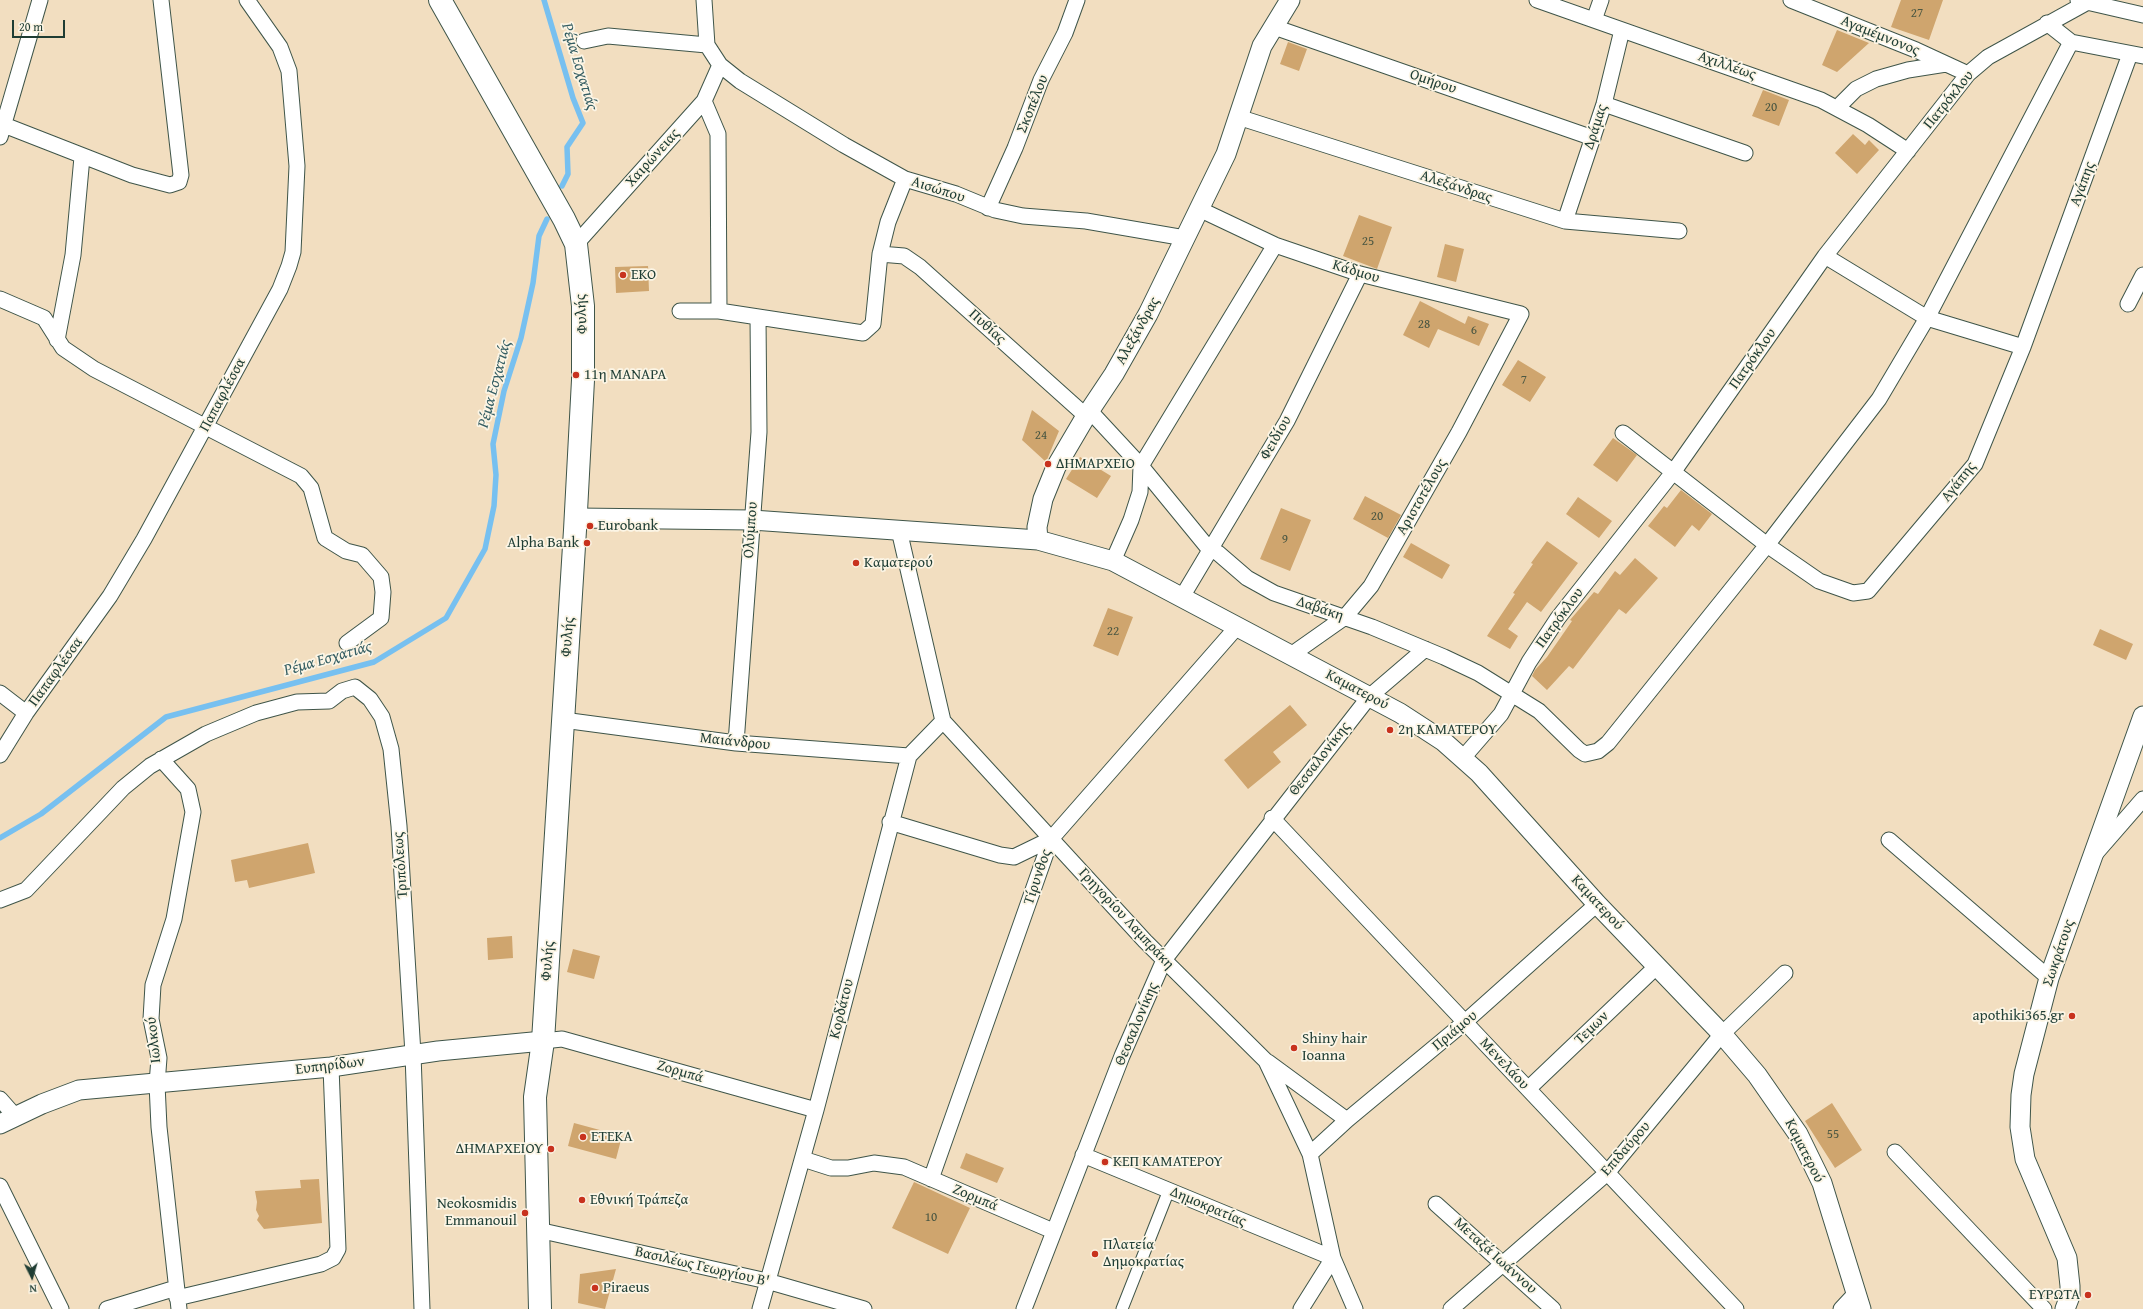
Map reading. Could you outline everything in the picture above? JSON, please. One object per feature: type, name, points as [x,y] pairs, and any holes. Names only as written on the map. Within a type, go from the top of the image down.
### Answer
[{"type":"main road","name":"Φυλής","points":[[440,0],[564,219],[576,244],[583,306],[583,380],[576,518],[543,1041],[534,1097],[540,1309]]},
{"type":"street","points":[[40,0],[6,97],[2,131],[132,175],[170,185],[179,182],[181,175],[161,0]]},
{"type":"street","name":"Παπαφλέσσα","points":[[0,755],[26,713],[110,596],[206,427],[280,289],[293,252],[298,166],[289,71],[280,47],[247,0]]},
{"type":"street","points":[[584,41],[608,36],[707,45],[704,0]]},
{"type":"street","name":"Σκοπέλου","points":[[988,208],[1015,148],[1041,80],[1065,33],[1077,0]]},
{"type":"street","name":"Αλεξάνδρας","points":[[1038,540],[1037,527],[1046,493],[1056,467],[1132,344],[1226,154],[1262,46],[1290,0]]},
{"type":"street","name":"Αχιλλέως","points":[[1536,0],[1792,88],[1840,109],[1908,151]]},
{"type":"street","points":[[1594,20],[1602,0]]},
{"type":"street","name":"Αγαμέμνονος","points":[[1791,0],[1916,50],[1968,74]]},
{"type":"street","points":[[2082,1],[2143,15]]},
{"type":"street","name":"Πατρόκλου","points":[[1462,759],[1501,714],[1529,662],[1558,618],[1674,471],[1825,256],[1968,74],[1988,57],[2082,1]]},
{"type":"street","points":[[2047,23],[2072,42],[2137,55]]},
{"type":"street","name":"Ομήρου","points":[[1274,27],[1593,138]]},
{"type":"street","name":"Δράμας","points":[[1565,221],[1604,104],[1622,30]]},
{"type":"street","points":[[1767,545],[1879,399],[1927,318],[2072,42]]},
{"type":"street","name":"Αισώπου","points":[[707,45],[720,64],[740,81],[844,145],[905,179],[956,194],[988,208],[1023,216],[1086,221],[1185,238]]},
{"type":"street","name":"Αγάπης","points":[[1623,433],[1674,471],[1767,545],[1819,581],[1853,593],[1868,592],[1975,464],[2023,347],[2137,55]]},
{"type":"street","name":"Χαιρώνειας","points":[[576,244],[704,101],[720,64]]},
{"type":"street","points":[[1840,109],[1841,104],[1856,89],[1876,79],[1908,70],[1946,64]]},
{"type":"street","points":[[704,101],[718,134],[719,311]]},
{"type":"street","points":[[1604,104],[1745,153]]},
{"type":"street","name":"Αλεξάνδρας","points":[[1238,117],[1565,221],[1679,231]]},
{"type":"street","points":[[57,340],[73,255],[82,157]]},
{"type":"street","points":[[680,311],[719,311],[864,333],[873,324],[880,254],[888,222],[905,179]]},
{"type":"street","name":"Κάδμου","points":[[1199,209],[1275,245],[1360,274],[1520,314]]},
{"type":"street","points":[[1113,561],[1131,520],[1140,492],[1141,466],[1275,245]]},
{"type":"street","name":"Πυθίας","points":[[880,254],[904,256],[920,267],[1088,413]]},
{"type":"street","points":[[1825,256],[1927,318],[2023,347]]},
{"type":"street","name":"Φειδίου","points":[[1182,598],[1287,421],[1360,274]]},
{"type":"street","points":[[2128,304],[2143,275]]},
{"type":"street","points":[[0,298],[44,318],[63,348],[94,369],[301,476],[311,488],[325,538],[346,551],[362,555],[381,577],[384,592],[381,618],[347,643]]},
{"type":"street","name":"Αριστοτέλους","points":[[1291,655],[1345,618],[1371,586],[1459,432],[1520,314]]},
{"type":"street","name":"Ολύμπου","points":[[736,743],[759,432],[758,317]]},
{"type":"street","name":"Δαβάκη","points":[[1088,413],[1141,466],[1210,549],[1218,553],[1232,567],[1257,585],[1291,600],[1345,618],[1425,649],[1478,673],[1539,711],[1579,750],[1589,753],[1598,751],[1608,743],[1767,545]]},
{"type":"street","name":"Καματερού","points":[[576,518],[752,520],[1038,540],[1113,561],[1236,628],[1291,655],[1400,713],[1443,741],[1479,773],[1597,904],[1722,1034],[1757,1076],[1798,1134],[1822,1183],[1858,1302]]},
{"type":"street","name":"Γρηγορίου Λαμπράκη","points":[[899,530],[943,720],[1164,960],[1266,1061],[1310,1154],[1333,1258],[1355,1309]]},
{"type":"street","name":"Τίρυνθος","points":[[931,1179],[1051,838],[1236,628]]},
{"type":"street","name":"Θεσσαλονίκης","points":[[1024,1309],[1122,1056],[1164,960],[1272,818],[1369,697],[1425,649]]},
{"type":"street","name":"Τριπόλεως","points":[[161,759],[206,734],[256,713],[297,702],[329,701],[342,691],[355,687],[370,699],[382,717],[391,749],[399,826],[413,1054]]},
{"type":"street","points":[[0,693],[26,713]]},
{"type":"street","name":"Σωκράτους","points":[[2065,1309],[2070,1296],[2067,1258],[2024,1159],[2020,1127],[2024,1074],[2049,978],[2143,716]]},
{"type":"street","name":"Μαιάνδρου","points":[[563,720],[736,743],[909,756]]},
{"type":"street","name":"Κορδάτου","points":[[760,1309],[803,1159],[890,822],[909,756],[943,720]]},
{"type":"street","points":[[0,900],[26,890],[123,788],[161,759]]},
{"type":"street","name":"Ιωλκού","points":[[161,759],[188,789],[193,812],[174,920],[152,985],[151,1019],[159,1058],[157,1084],[159,1127],[177,1298]]},
{"type":"street","points":[[2092,858],[2143,799]]},
{"type":"street","name":"Μενελάου","points":[[1272,818],[1736,1309]]},
{"type":"street","points":[[890,822],[1000,855],[1014,856],[1051,838]]},
{"type":"street","points":[[1888,840],[2049,978]]},
{"type":"street","name":"Πριάμου","points":[[1310,1154],[1347,1120],[1465,1022],[1597,904]]},
{"type":"street","name":"Τεμων","points":[[1528,1089],[1656,967]]},
{"type":"street","name":"Επιδαύρου","points":[[1451,1309],[1607,1173],[1722,1034],[1785,973]]},
{"type":"street","name":"Ζορμπά","points":[[543,1041],[562,1039],[816,1110]]},
{"type":"street","name":"Ευπηρίδων","points":[[7,1120],[79,1090],[157,1084],[331,1066],[413,1054],[543,1041]]},
{"type":"street","points":[[413,1054],[422,1309]]},
{"type":"street","points":[[1266,1061],[1347,1120]]},
{"type":"street","points":[[107,1309],[177,1298],[321,1264],[333,1258],[338,1249],[331,1066]]},
{"type":"street","points":[[0,1099],[7,1120]]},
{"type":"street","points":[[1895,1152],[2044,1309]]},
{"type":"street","name":"Δημοκρατίας","points":[[1083,1155],[1333,1258]]},
{"type":"street","name":"Ζορμπά","points":[[803,1159],[830,1168],[848,1168],[862,1164],[885,1163],[904,1167],[1053,1231]]},
{"type":"street","points":[[0,1186],[61,1309]]},
{"type":"street","points":[[1122,1309],[1168,1190]]},
{"type":"street","name":"Μεταξά Ιωάννου","points":[[1436,1204],[1553,1309]]},
{"type":"street","name":"Βασιλέως Γεωργίου Β'","points":[[538,1230],[767,1281],[864,1309]]},
{"type":"street","points":[[1301,1309],[1333,1258]]},
{"type":"street","points":[[1841,1309],[1858,1302]]},
{"type":"building","points":[[1901,0],[1943,0],[1929,40],[1891,27]]},
{"type":"building","points":[[1837,30],[1869,43],[1837,72],[1822,65]]},
{"type":"building","points":[[1288,42],[1307,49],[1299,71],[1280,64]]},
{"type":"building","points":[[1763,90],[1789,100],[1779,126],[1752,116]]},
{"type":"building","points":[[1853,134],[1865,145],[1869,140],[1879,150],[1857,174],[1835,153]]},
{"type":"building","points":[[1359,215],[1392,227],[1377,269],[1343,256]]},
{"type":"building","points":[[1445,244],[1464,249],[1456,282],[1437,277]]},
{"type":"building","points":[[648,266],[649,291],[616,293],[615,267]]},
{"type":"building","points":[[1420,301],[1465,324],[1468,316],[1489,324],[1479,346],[1438,329],[1429,348],[1403,335]]},
{"type":"building","points":[[1518,360],[1546,377],[1530,402],[1502,385]]},
{"type":"building","points":[[1032,410],[1059,431],[1046,462],[1022,440]]},
{"type":"building","points":[[1613,438],[1637,455],[1617,482],[1593,465]]},
{"type":"building","points":[[1080,457],[1111,476],[1097,498],[1066,479]]},
{"type":"building","points":[[1681,490],[1712,514],[1699,531],[1692,525],[1675,547],[1648,526],[1664,506],[1667,508]]},
{"type":"building","points":[[1365,496],[1401,515],[1388,538],[1353,519]]},
{"type":"building","points":[[1578,497],[1612,521],[1599,538],[1566,514]]},
{"type":"building","points":[[1281,508],[1311,520],[1290,571],[1260,559]]},
{"type":"building","points":[[1547,541],[1578,563],[1541,612],[1527,602],[1508,629],[1518,636],[1510,649],[1487,636],[1515,594],[1513,593],[1533,564],[1531,563]]},
{"type":"building","points":[[1411,543],[1450,565],[1442,579],[1403,557]]},
{"type":"building","points":[[1635,558],[1658,578],[1626,614],[1619,609],[1573,669],[1569,666],[1547,690],[1532,676],[1535,670],[1547,657],[1572,621],[1570,620],[1594,592],[1598,594],[1615,571],[1620,575]]},
{"type":"building","points":[[1108,608],[1133,617],[1118,656],[1093,646]]},
{"type":"building","points":[[2100,629],[2133,644],[2126,660],[2093,645]]},
{"type":"building","points":[[1290,705],[1307,725],[1273,752],[1281,762],[1248,789],[1224,760]]},
{"type":"building","points":[[308,843],[315,873],[249,888],[247,880],[235,882],[231,860]]},
{"type":"building","points":[[512,936],[513,958],[488,960],[487,938]]},
{"type":"building","points":[[573,949],[600,956],[594,979],[567,972]]},
{"type":"building","points":[[1832,1103],[1862,1150],[1835,1168],[1805,1121]]},
{"type":"building","points":[[574,1123],[622,1136],[616,1159],[568,1146]]},
{"type":"building","points":[[966,1153],[1004,1168],[997,1183],[960,1168]]},
{"type":"building","points":[[319,1179],[322,1223],[264,1229],[257,1220],[259,1216],[256,1210],[257,1202],[255,1191],[301,1188],[300,1180]]},
{"type":"building","points":[[914,1182],[970,1208],[948,1254],[892,1228]]},
{"type":"building","name":"Piraeus","points":[[616,1269],[605,1309],[578,1303],[580,1274]]},
{"type":"waterway","name":"Ρέμα Εσχατιάς","points":[[544,0],[573,98],[583,123],[567,147],[568,174],[562,186]]},
{"type":"waterway","name":"Ρέμα Εσχατιάς","points":[[0,838],[41,814],[166,717],[374,662],[446,618],[485,549],[494,506],[496,475],[493,444],[504,391],[521,338],[533,283],[539,236],[547,219]]},
{"type":"place","name":"EKO","points":[[623,275]]},
{"type":"place","name":"11η ΜΑΝΑΡΑ","points":[[576,375]]},
{"type":"place","name":"ΔΗΜΑΡΧΕΙΟ","points":[[1048,464]]},
{"type":"place","name":"Eurobank","points":[[590,526]]},
{"type":"place","name":"Alpha Bank","points":[[587,543]]},
{"type":"place","name":"Καματερού","points":[[856,563]]},
{"type":"place","name":"2η ΚΑΜΑΤΕΡΟΥ","points":[[1390,730]]},
{"type":"place","name":"apothiki365.gr","points":[[2072,1016]]},
{"type":"place","name":"Shiny hair Ioanna","points":[[1294,1048]]},
{"type":"place","name":"ΕΤΕΚΑ","points":[[583,1137]]},
{"type":"place","name":"ΔΗΜΑΡΧΕΙΟΥ","points":[[551,1149]]},
{"type":"place","name":"ΚΕΠ ΚΑΜΑΤΕΡΟΥ","points":[[1105,1162]]},
{"type":"place","name":"Εθνική Τράπεζα","points":[[582,1200]]},
{"type":"place","name":"Neokosmidis Emmanouil","points":[[525,1213]]},
{"type":"place","name":"Πλατεία Δημοκρατίας","points":[[1095,1254]]},
{"type":"place","name":"Piraeus","points":[[595,1288]]},
{"type":"place","name":"ΕΥΡΩΤΑ","points":[[2088,1295]]}]
